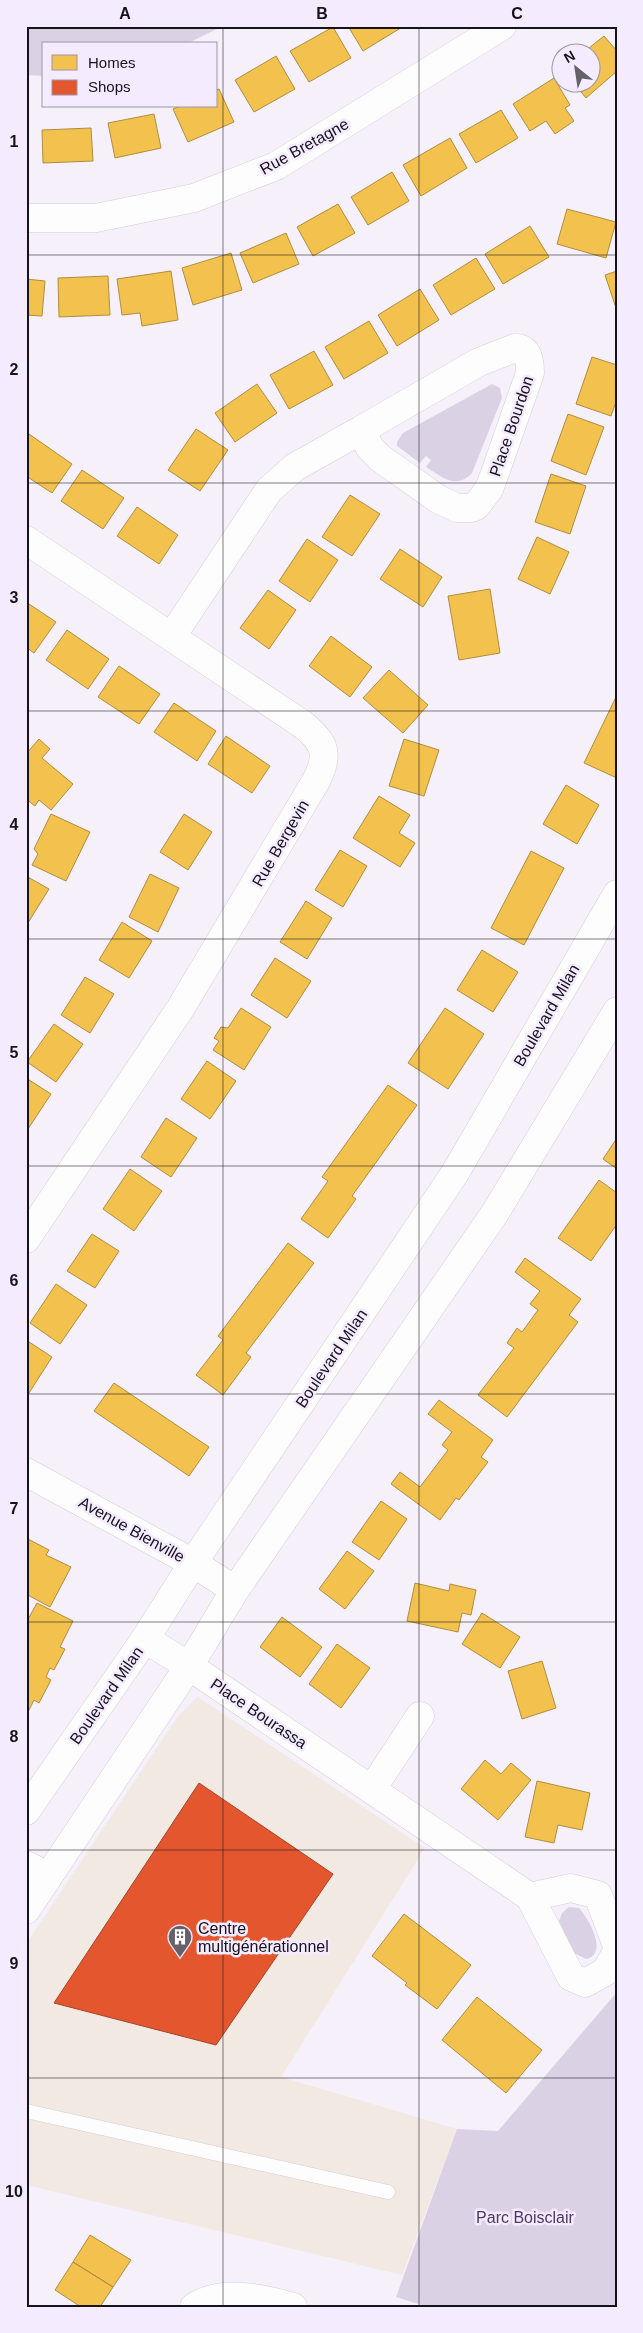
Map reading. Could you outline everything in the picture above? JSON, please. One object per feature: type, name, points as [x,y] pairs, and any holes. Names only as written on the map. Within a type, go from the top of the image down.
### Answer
[{"type":"street","name":"Rue Bretagne","points":[[26,218],[96,218],[194,198],[276,166],[502,26]]},
{"type":"street","name":"Place Bourdon","points":[[172,636],[269,490],[295,467],[479,362],[515,348],[521,348],[526,352],[530,365],[525,389],[488,489],[480,501],[470,508],[457,508],[448,505],[380,458],[370,448],[360,430]]},
{"type":"street","name":"Rue Bergevin","points":[[26,540],[311,730],[322,744],[324,763],[316,781],[180,1009],[26,1239]]},
{"type":"street","name":"Boulevard Milan","points":[[26,1810],[145,1640],[193,1563],[455,1173],[617,894]]},
{"type":"street","points":[[26,1910],[37,1871],[189,1666],[235,1590],[496,1213],[617,1011]]},
{"type":"street","name":"Avenue Bienville","points":[[26,1472],[193,1563],[235,1590]]},
{"type":"street","name":"Place Bourassa","points":[[145,1640],[189,1666],[530,1897],[571,1977],[585,1983],[605,1972],[617,1952]]},
{"type":"street","points":[[372,1789],[420,1716]]},
{"type":"street","points":[[530,1897],[571,1888],[598,1895],[617,1946]]},
{"type":"street","points":[[194,2307],[206,2299],[255,2297],[293,2307]]},
{"type":"lane","points":[[26,2111],[388,2192]]},
{"type":"shaded area","name":"Centre multigénérationnel","points":[[198,1697],[425,1848],[281,2077],[457,2129],[402,2275],[26,2185],[26,1944],[178,1716]]},
{"type":"green space","points":[[26,26],[223,26],[190,42],[42,42],[42,76],[26,75]]},
{"type":"green space","points":[[492,384],[500,388],[502,398],[472,473],[466,478],[455,481],[443,478],[426,467],[431,460],[426,456],[420,463],[397,446],[397,442],[403,433]]},
{"type":"green space","points":[[569,1907],[579,1908],[588,1920],[595,1936],[596,1950],[593,1956],[586,1959],[574,1953],[559,1921],[562,1913]]},
{"type":"green space","name":"Parc Boisclair","points":[[617,1992],[617,2307],[428,2307],[396,2297],[457,2129],[498,2131]]},
{"type":"building: Homes","points":[[348,26],[404,26],[363,51]]},
{"type":"building: Homes","points":[[333,27],[351,58],[309,82],[290,51]]},
{"type":"building: Homes","points":[[604,36],[617,51],[617,71],[600,86],[600,42],[596,42]]},
{"type":"building: Homes","points":[[276,56],[295,89],[254,112],[235,80]]},
{"type":"building: Homes","points":[[550,81],[550,92],[562,92],[570,105],[565,108],[574,121],[555,134],[546,121],[530,131],[513,104]]},
{"type":"building: Homes","points":[[218,89],[234,122],[188,142],[173,109],[218,108]]},
{"type":"building: Homes","points":[[581,92],[593,92],[586,98]]},
{"type":"building: Homes","points":[[501,110],[518,138],[476,163],[459,134]]},
{"type":"building: Homes","points":[[154,114],[161,148],[115,158],[108,123]]},
{"type":"building: Homes","points":[[91,128],[93,161],[43,163],[42,130]]},
{"type":"building: Homes","points":[[450,138],[467,168],[421,196],[403,165]]},
{"type":"building: Homes","points":[[392,172],[409,201],[368,225],[351,197]]},
{"type":"building: Homes","points":[[338,204],[355,233],[313,256],[297,227]]},
{"type":"building: Homes","points":[[567,209],[616,222],[606,258],[557,244]]},
{"type":"building: Homes","points":[[530,226],[549,257],[503,284],[485,254]]},
{"type":"building: Homes","points":[[286,233],[299,264],[253,283],[240,253]]},
{"type":"building: Homes","points":[[231,253],[242,290],[193,305],[182,268]]},
{"type":"building: Homes","points":[[476,258],[495,289],[451,315],[433,285]]},
{"type":"building: Homes","points":[[171,271],[178,320],[142,326],[140,313],[122,315],[117,279]]},
{"type":"building: Homes","points":[[617,271],[617,311],[605,275]]},
{"type":"building: Homes","points":[[108,276],[110,315],[59,317],[58,278]]},
{"type":"building: Homes","points":[[26,279],[45,281],[42,316],[26,315]]},
{"type":"building: Homes","points":[[420,289],[439,320],[397,346],[378,315]]},
{"type":"building: Homes","points":[[369,321],[388,353],[344,379],[325,347]]},
{"type":"building: Homes","points":[[314,351],[333,385],[289,409],[270,375]]},
{"type":"building: Homes","points":[[592,357],[617,365],[617,399],[611,416],[576,404]]},
{"type":"building: Homes","points":[[257,384],[277,413],[235,442],[215,413]]},
{"type":"building: Homes","points":[[568,414],[604,427],[586,475],[551,461]]},
{"type":"building: Homes","points":[[196,429],[228,450],[200,491],[168,470]]},
{"type":"building: Homes","points":[[29,434],[72,464],[52,493],[26,476],[26,438]]},
{"type":"building: Homes","points":[[82,470],[124,498],[103,529],[61,501]]},
{"type":"building: Homes","points":[[551,474],[586,486],[570,534],[535,522]]},
{"type":"building: Homes","points":[[350,495],[380,514],[352,556],[322,537]]},
{"type":"building: Homes","points":[[137,507],[178,535],[159,564],[117,536]]},
{"type":"building: Homes","points":[[537,537],[569,552],[550,594],[518,579]]},
{"type":"building: Homes","points":[[307,539],[338,560],[310,602],[279,581]]},
{"type":"building: Homes","points":[[400,549],[442,577],[423,607],[380,579]]},
{"type":"building: Homes","points":[[490,589],[500,653],[459,660],[448,596]]},
{"type":"building: Homes","points":[[268,590],[296,610],[269,649],[240,628]]},
{"type":"building: Homes","points":[[26,602],[56,622],[34,653],[26,647]]},
{"type":"building: Homes","points":[[67,630],[109,659],[88,689],[46,660]]},
{"type":"building: Homes","points":[[331,636],[372,667],[350,697],[309,666]]},
{"type":"building: Homes","points":[[119,666],[160,694],[139,724],[98,697]]},
{"type":"building: Homes","points":[[389,670],[428,705],[403,733],[363,698]]},
{"type":"building: Homes","points":[[617,695],[617,778],[584,763]]},
{"type":"building: Homes","points":[[174,703],[216,731],[197,761],[154,732]]},
{"type":"building: Homes","points":[[226,736],[270,766],[252,793],[208,764]]},
{"type":"building: Homes","points":[[39,739],[50,749],[42,758],[73,784],[51,810],[39,800],[35,806],[26,799],[26,754]]},
{"type":"building: Homes","points":[[404,739],[439,750],[424,796],[389,786]]},
{"type":"building: Homes","points":[[566,785],[599,805],[577,844],[543,824]]},
{"type":"building: Homes","points":[[379,796],[410,815],[399,833],[415,843],[400,867],[353,838]]},
{"type":"building: Homes","points":[[51,814],[90,832],[66,881],[32,865],[38,854],[34,849]]},
{"type":"building: Homes","points":[[184,814],[212,832],[188,870],[160,852]]},
{"type":"building: Homes","points":[[340,850],[367,866],[343,907],[315,890]]},
{"type":"building: Homes","points":[[531,851],[564,868],[524,945],[491,928]]},
{"type":"building: Homes","points":[[150,874],[179,888],[158,932],[129,917]]},
{"type":"building: Homes","points":[[26,876],[49,889],[26,926]]},
{"type":"building: Homes","points":[[306,901],[332,918],[307,959],[280,942]]},
{"type":"building: Homes","points":[[122,922],[152,941],[129,978],[99,960]]},
{"type":"building: Homes","points":[[482,950],[518,972],[493,1012],[457,990]]},
{"type":"building: Homes","points":[[275,958],[311,981],[287,1018],[251,995]]},
{"type":"building: Homes","points":[[85,977],[114,994],[90,1033],[61,1015]]},
{"type":"building: Homes","points":[[241,1008],[271,1027],[244,1070],[213,1050],[219,1041],[214,1038],[221,1027],[228,1028]]},
{"type":"building: Homes","points":[[445,1008],[484,1034],[448,1089],[408,1063]]},
{"type":"building: Homes","points":[[54,1024],[83,1044],[56,1082],[27,1062]]},
{"type":"building: Homes","points":[[207,1061],[236,1081],[210,1119],[181,1099]]},
{"type":"building: Homes","points":[[26,1078],[51,1094],[26,1132]]},
{"type":"building: Homes","points":[[388,1085],[417,1105],[352,1196],[356,1199],[328,1238],[301,1219],[328,1181],[322,1177]]},
{"type":"building: Homes","points":[[166,1118],[197,1138],[171,1177],[141,1157]]},
{"type":"building: Homes","points":[[617,1138],[617,1169],[603,1159]]},
{"type":"building: Homes","points":[[130,1169],[162,1191],[134,1231],[103,1209]]},
{"type":"building: Homes","points":[[599,1180],[617,1193],[617,1224],[591,1261],[558,1238]]},
{"type":"building: Homes","points":[[92,1234],[119,1251],[95,1288],[67,1271]]},
{"type":"building: Homes","points":[[288,1243],[314,1263],[246,1353],[251,1357],[223,1395],[196,1375],[223,1340],[218,1336]]},
{"type":"building: Homes","points":[[525,1258],[581,1299],[569,1315],[578,1322],[507,1417],[478,1395],[514,1348],[507,1343],[517,1328],[522,1332],[538,1310],[530,1304],[540,1291],[515,1272]]},
{"type":"building: Homes","points":[[56,1284],[87,1305],[60,1344],[30,1323]]},
{"type":"building: Homes","points":[[26,1340],[52,1357],[27,1396],[26,1395]]},
{"type":"building: Homes","points":[[114,1383],[209,1447],[189,1476],[94,1411]]},
{"type":"building: Homes","points":[[439,1400],[493,1440],[481,1457],[488,1462],[459,1500],[456,1498],[440,1520],[391,1484],[400,1472],[420,1487],[448,1450],[442,1445],[452,1432],[428,1414]]},
{"type":"building: Homes","points":[[381,1501],[407,1519],[379,1560],[352,1542]]},
{"type":"building: Homes","points":[[26,1538],[49,1550],[46,1555],[71,1567],[50,1607],[26,1594]]},
{"type":"building: Homes","points":[[347,1551],[374,1571],[345,1609],[319,1589]]},
{"type":"building: Homes","points":[[415,1583],[449,1591],[450,1584],[476,1590],[471,1615],[462,1613],[458,1632],[407,1621]]},
{"type":"building: Homes","points":[[37,1603],[73,1621],[60,1647],[65,1649],[54,1670],[50,1668],[46,1677],[51,1680],[39,1703],[34,1700],[26,1716],[26,1623]]},
{"type":"building: Homes","points":[[482,1613],[520,1637],[500,1668],[462,1644]]},
{"type":"building: Homes","points":[[282,1617],[322,1647],[300,1677],[260,1647]]},
{"type":"building: Homes","points":[[337,1644],[370,1668],[341,1708],[309,1684]]},
{"type":"building: Homes","points":[[542,1661],[556,1708],[522,1719],[508,1671]]},
{"type":"building: Homes","points":[[485,1760],[501,1774],[511,1763],[531,1780],[498,1820],[461,1789]]},
{"type":"building: Homes","points":[[537,1781],[590,1793],[582,1830],[558,1825],[554,1843],[525,1837]]},
{"type":"building: Homes","points":[[404,1914],[471,1965],[437,2009],[405,1985],[407,1983],[372,1956]]},
{"type":"building: Homes","points":[[477,1997],[542,2050],[506,2093],[442,2040]]},
{"type":"building: Homes","points":[[90,2235],[131,2260],[113,2287],[73,2262]]},
{"type":"building: Homes","points":[[73,2262],[113,2287],[100,2307],[81,2307],[55,2290]]},
{"type":"building: Shops","name":"Centre multigénérationnel","points":[[199,1783],[333,1874],[216,2045],[54,2003]]},
{"type":"place","name":"Centre multigénérationnel","points":[[180,1958]]}]
